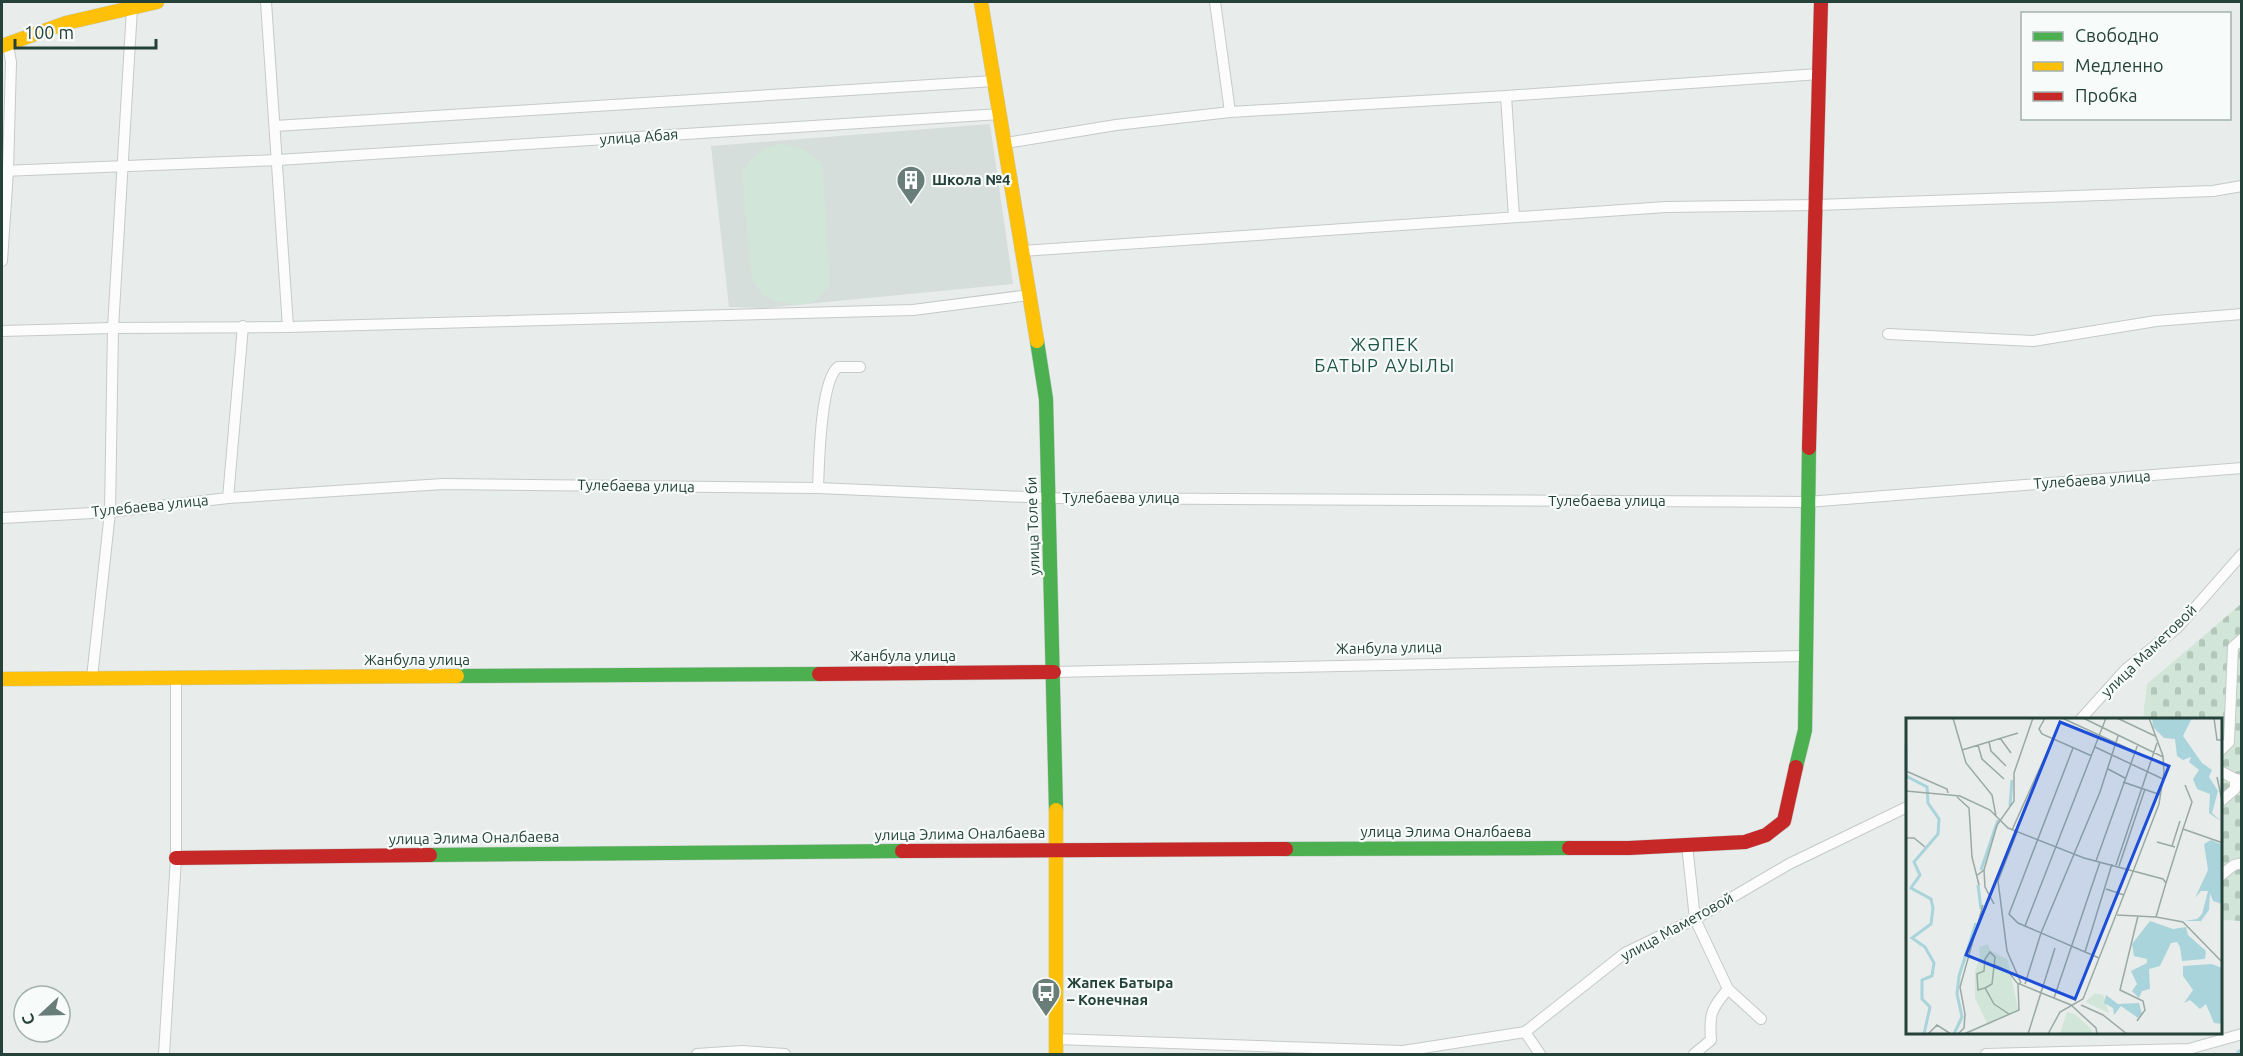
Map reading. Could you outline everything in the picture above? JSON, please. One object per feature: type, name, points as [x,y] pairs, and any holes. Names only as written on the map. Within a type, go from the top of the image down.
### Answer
[{"type":"street","points":[[2,261],[11,62],[5,46],[66,23],[157,2]]},
{"type":"street","points":[[266,2],[288,327]]},
{"type":"street","name":"улица Толе би","points":[[981,2],[1006,143],[1046,399],[1054,672],[1056,1054]]},
{"type":"street","points":[[1215,2],[1230,112]]},
{"type":"street","name":"улица Элима Оналбаева","points":[[176,858],[1056,849],[1629,848],[1744,842],[1766,835],[1784,821],[1805,730],[1807,502],[1821,2]]},
{"type":"street","points":[[92,678],[110,512],[113,328],[132,8]]},
{"type":"street","points":[[1006,143],[1116,125],[1230,112],[1506,96],[1819,74]]},
{"type":"street","points":[[275,126],[994,81]]},
{"type":"street","points":[[1506,96],[1514,217]]},
{"type":"street","name":"улица Абая","points":[[5,171],[278,160],[1000,114]]},
{"type":"street","points":[[1022,251],[1666,207],[1817,205],[2213,191],[2241,186]]},
{"type":"street","points":[[2,331],[288,327],[913,310],[1029,295]]},
{"type":"street","points":[[1888,334],[2033,341],[2156,321],[2241,314]]},
{"type":"street","points":[[228,498],[243,326]]},
{"type":"street","points":[[818,488],[820,435],[832,375],[838,367],[860,367]]},
{"type":"street","name":"Тулебаева улица","points":[[2,518],[110,512],[228,498],[443,484],[818,488],[1049,498],[1807,502],[2241,468]]},
{"type":"street","name":"улица Маметовой","points":[[2082,718],[2125,670],[2178,627],[2241,554]]},
{"type":"street","points":[[2222,749],[2229,742],[2233,647],[2241,639]]},
{"type":"street","name":"Жанбула улица","points":[[2,679],[1054,672],[1805,656]]},
{"type":"street","points":[[165,1054],[176,858],[176,677]]},
{"type":"street","points":[[2222,772],[2238,780],[2235,789],[2222,800]]},
{"type":"street","name":"улица Маметовой","points":[[1056,1040],[1403,1052],[1525,1032],[1625,954],[1695,919],[1789,864],[1906,807]]},
{"type":"street","points":[[1687,845],[1695,919],[1728,989],[1761,1018]]},
{"type":"street","points":[[2222,874],[2234,865],[2241,863]]},
{"type":"street","points":[[1694,1054],[1711,1040],[1709,1017],[1728,989]]},
{"type":"street","points":[[1525,1032],[1540,1054]]},
{"type":"street","points":[[1986,1054],[2189,1049],[2241,1034]]},
{"type":"street","points":[[697,1054],[742,1051],[785,1054]]},
{"type":"shaded area","points":[[990,124],[1013,284],[765,308],[729,307],[711,146]]},
{"type":"green space","points":[[780,144],[802,150],[822,163],[830,285],[815,301],[800,305],[779,302],[764,296],[752,280],[742,172],[749,161],[758,154]]},
{"type":"green space","points":[[2241,604],[2241,921],[2222,921],[2222,718],[2143,718],[2147,684]]},
{"type":"traffic: fast","points":[[1037,341],[1046,399],[1056,810]]},
{"type":"traffic: fast","points":[[1796,767],[1805,730],[1809,448]]},
{"type":"traffic: fast","points":[[457,676],[819,674]]},
{"type":"traffic: fast","points":[[1286,849],[1569,848]]},
{"type":"traffic: fast","points":[[430,855],[902,851]]},
{"type":"traffic: slow","points":[[2,46],[66,23],[157,2]]},
{"type":"traffic: slow","points":[[981,2],[1037,341]]},
{"type":"traffic: slow","points":[[2,679],[457,676]]},
{"type":"traffic: slow","points":[[1056,810],[1056,1054]]},
{"type":"traffic: jam","points":[[1809,448],[1821,2]]},
{"type":"traffic: jam","points":[[819,674],[1054,672]]},
{"type":"traffic: jam","points":[[1569,848],[1629,848],[1745,842],[1766,835],[1784,821],[1796,767]]},
{"type":"traffic: jam","points":[[902,851],[1286,849]]},
{"type":"traffic: jam","points":[[176,858],[430,855]]},
{"type":"place","name":"Школа №4","points":[[911,206]]},
{"type":"place","name":"Жапек Батыра – Конечная","points":[[1046,1018]]},
{"type":"district","name":"ЖӘПЕК БАТЫР АУЫЛЫ","points":[[1385,355]]}]
